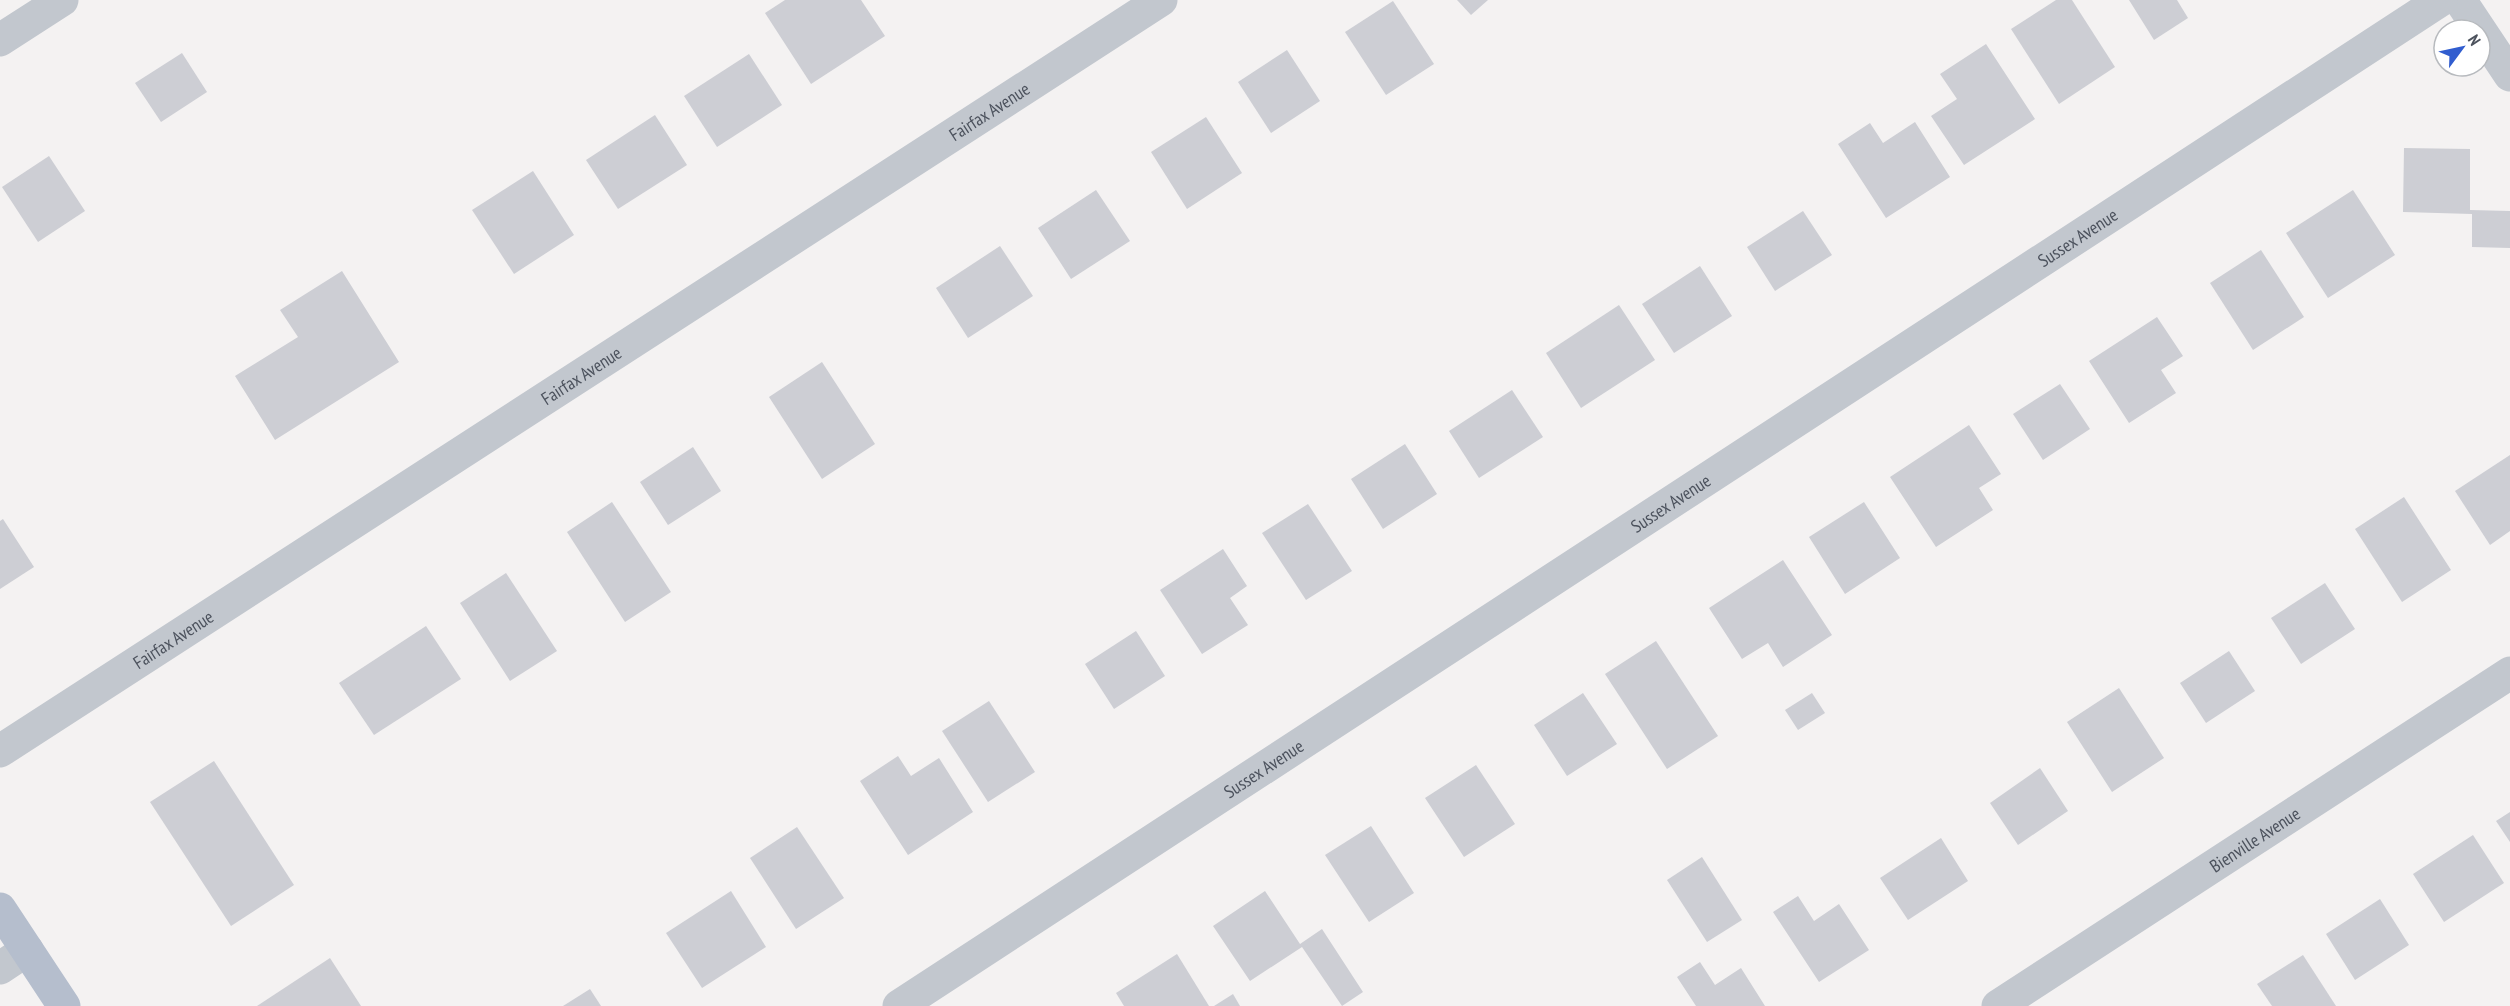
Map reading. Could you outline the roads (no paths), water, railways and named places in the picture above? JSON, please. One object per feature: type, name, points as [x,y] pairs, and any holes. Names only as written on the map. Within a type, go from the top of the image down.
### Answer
[{"type":"main road","points":[[0,909],[64,1006]]},
{"type":"street","points":[[0,40],[62,0]]},
{"type":"street","name":"Fairfax Avenue","points":[[0,752],[1161,0]]},
{"type":"street","name":"Sussex Avenue","points":[[899,1006],[2441,0]]},
{"type":"street","points":[[2460,0],[2510,75]]},
{"type":"street","name":"Bienville Avenue","points":[[1998,1006],[2510,673]]},
{"type":"street","points":[[0,968],[27,950]]}]
